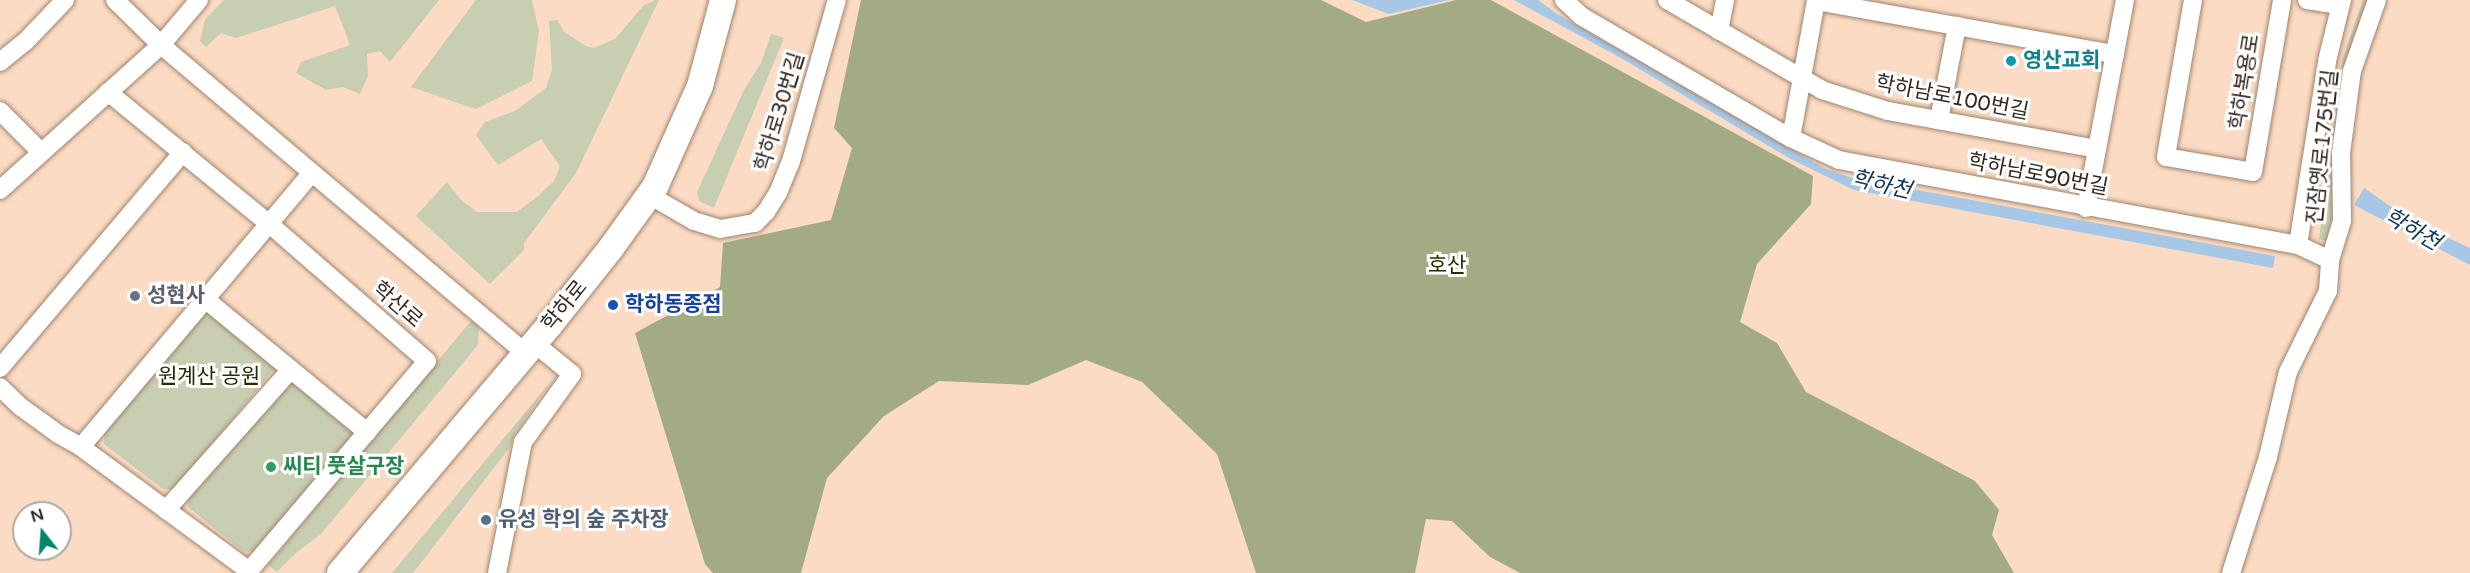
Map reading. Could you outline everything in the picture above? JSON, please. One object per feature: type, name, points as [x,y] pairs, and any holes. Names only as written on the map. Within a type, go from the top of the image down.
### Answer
[{"type":"street","points":[[0,62],[24,42],[65,0]]},
{"type":"street","points":[[115,0],[161,45],[312,173],[530,348],[572,374],[523,441],[496,573]]},
{"type":"street","points":[[0,190],[161,45],[199,0]]},
{"type":"street","name":"학하로","points":[[340,573],[530,348],[611,248],[649,195],[700,86],[723,0]]},
{"type":"street","name":"학하로30번길","points":[[649,195],[694,221],[720,229],[755,223],[766,212],[778,193],[791,161],[837,0]]},
{"type":"street","name":"학하남로90번길","points":[[1564,0],[1581,16],[1791,138],[1839,160],[2086,208],[2298,245],[2330,260]]},
{"type":"street","name":"학하남로100번길","points":[[1667,0],[1822,90],[1888,111],[2097,149]]},
{"type":"street","points":[[1719,31],[1725,0]]},
{"type":"street","points":[[2086,208],[2125,0]]},
{"type":"street","name":"학하복용로","points":[[2193,0],[2166,157],[2253,172],[2282,0]]},
{"type":"street","points":[[2298,245],[2327,61],[2341,3],[2307,0]]},
{"type":"street","name":"진잠옛로175번길","points":[[2231,573],[2268,457],[2288,372],[2328,291],[2330,260],[2342,221],[2342,153],[2352,71],[2377,0]]},
{"type":"street","points":[[1791,138],[1816,1],[2115,54]]},
{"type":"street","points":[[1939,120],[1957,26]]},
{"type":"street","points":[[108,92],[268,223]]},
{"type":"street","points":[[0,111],[42,152]]},
{"type":"street","points":[[0,368],[183,153]]},
{"type":"street","points":[[81,447],[312,173]]},
{"type":"street","name":"학산로","points":[[0,387],[30,414],[81,447],[112,479],[166,510],[249,571],[427,361],[268,223]]},
{"type":"street","points":[[205,299],[367,432]]},
{"type":"street","points":[[166,510],[291,369]]},
{"type":"green space","points":[[224,0],[439,0],[390,62],[380,51],[367,54],[368,76],[360,94],[343,87],[326,90],[296,73],[301,62],[350,45],[335,6],[236,38],[221,33],[206,47],[200,41],[205,19]]},
{"type":"green space","points":[[476,0],[532,0],[539,31],[532,81],[476,109],[411,87]]},
{"type":"green space","points":[[659,0],[576,173],[524,243],[524,250],[490,284],[416,216],[447,182],[460,199],[477,212],[517,212],[538,196],[554,181],[560,166],[541,139],[498,165],[476,135],[485,122],[515,111],[546,88],[552,70],[549,21],[557,20],[564,32],[586,46],[594,48],[615,39],[644,5]]},
{"type":"green space","name":"호산","points":[[861,0],[1321,0],[1366,22],[1456,0],[1491,0],[1813,176],[1811,204],[1757,264],[1740,322],[1777,343],[1806,392],[1975,481],[1999,510],[1992,535],[2014,573],[1520,573],[1490,557],[1452,521],[1426,519],[1415,573],[1256,573],[1217,454],[1142,382],[1086,360],[1028,385],[939,381],[884,416],[827,478],[801,573],[713,573],[705,564],[635,333],[720,287],[723,243],[831,220],[852,148],[834,128]]},
{"type":"green space","points":[[2363,0],[2372,0],[2338,204],[2329,242],[2319,239],[2343,58]]},
{"type":"green space","points":[[771,34],[784,38],[714,208],[699,201],[697,192],[744,90],[761,63]]},
{"type":"green space","name":"원계산 공원","points":[[206,309],[274,359],[275,368],[174,489],[163,489],[104,444],[104,432]]},
{"type":"green space","points":[[471,321],[479,324],[478,345],[321,534],[296,553],[277,572],[268,565]]},
{"type":"green space","name":"씨티 풋살구장","points":[[296,379],[352,426],[355,437],[255,551],[244,552],[188,507],[188,498],[289,380]]},
{"type":"green space","points":[[553,379],[514,435],[510,447],[413,573],[392,573]]},
{"type":"water","points":[[1352,0],[1449,0],[1389,14]]},
{"type":"water","name":"학하천","points":[[1514,0],[1538,0],[1557,14],[1824,168],[1852,178],[2275,256],[2273,268],[1854,190],[1789,158],[1621,58]]},
{"type":"water","name":"학하천","points":[[2364,188],[2413,222],[2470,248],[2470,265],[2354,205]]},
{"type":"place","name":"영산교회","points":[[2011,61]]},
{"type":"place","name":"성현사","points":[[135,296]]},
{"type":"place","name":"학하동종점","points":[[613,305]]},
{"type":"place","name":"씨티 풋살구장","points":[[271,467]]},
{"type":"place","name":"유성 학의 숲 주차장","points":[[486,520]]}]
